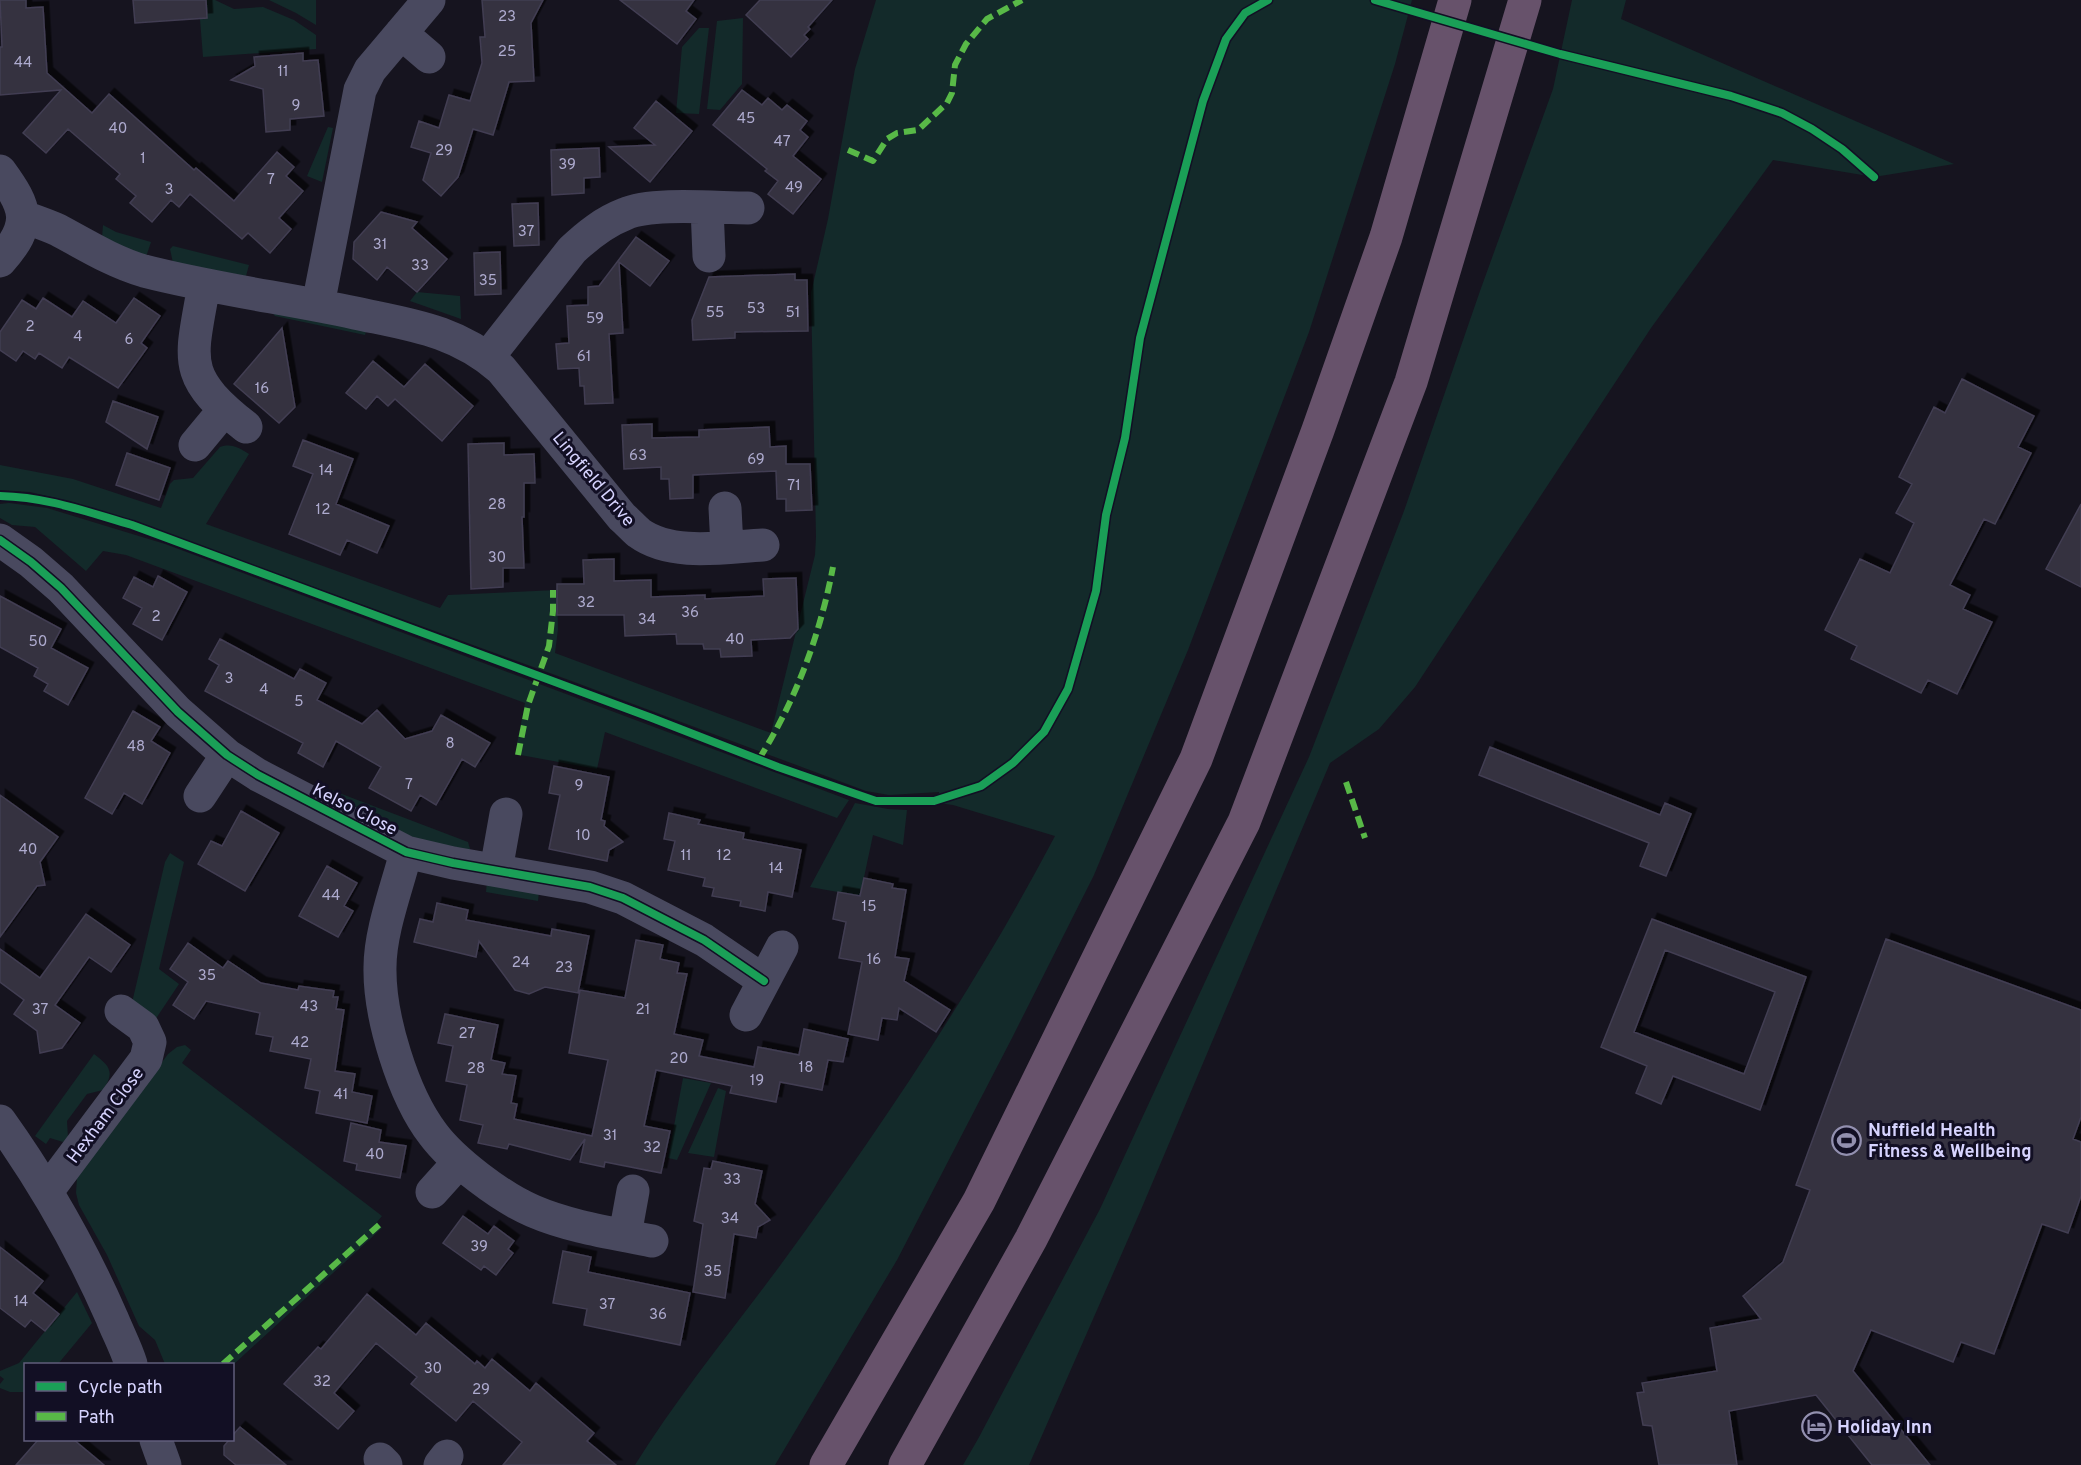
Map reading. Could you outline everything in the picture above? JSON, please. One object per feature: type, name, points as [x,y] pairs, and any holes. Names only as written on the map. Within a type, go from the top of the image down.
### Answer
[{"type":"highway","points":[[826,1465],[979,1200],[1196,759],[1318,430],[1386,237],[1455,0]]},
{"type":"highway","points":[[905,1465],[1031,1239],[1244,822],[1411,382],[1525,0]]},
{"type":"street","points":[[318,305],[360,90],[370,70],[429,0]]},
{"type":"street","points":[[401,33],[429,57]]},
{"type":"street","points":[[0,171],[16,193],[24,217],[14,243],[0,261]]},
{"type":"street","points":[[706,208],[709,256]]},
{"type":"street","points":[[488,357],[555,270],[588,235],[626,213],[644,209],[748,208]]},
{"type":"street","name":"Lingfield Drive","points":[[24,217],[56,229],[123,263],[204,285],[318,305],[438,331],[456,338],[488,357],[516,384],[604,494],[640,533],[659,543],[681,548],[763,545]]},
{"type":"street","points":[[195,445],[235,419],[206,391],[198,377],[194,363],[193,344],[204,285]]},
{"type":"street","points":[[725,508],[727,547]]},
{"type":"street","name":"Kelso Close","points":[[0,540],[31,562],[61,588],[178,712],[227,754],[292,794],[406,852],[590,887],[623,897],[704,940],[764,981]]},
{"type":"street","points":[[200,796],[227,754]]},
{"type":"street","points":[[496,870],[506,814]]},
{"type":"street","name":"Kelso Close","points":[[406,852],[390,909],[380,966],[388,1031],[413,1102],[432,1134],[459,1162],[492,1186],[532,1211],[574,1224],[638,1238],[633,1191]]},
{"type":"street","points":[[746,1015],[782,946]]},
{"type":"street","name":"Hexham Close","points":[[48,1191],[146,1059],[150,1042],[143,1027],[121,1011]]},
{"type":"street","points":[[0,1121],[48,1191],[77,1244],[104,1299],[130,1363]]},
{"type":"street","points":[[432,1192],[459,1162]]},
{"type":"street","points":[[156,1441],[165,1465]]},
{"type":"green space","points":[[189,0],[215,0],[234,9],[263,7],[294,20],[316,35],[316,49],[203,57],[200,19]]},
{"type":"green space","points":[[269,0],[316,0],[316,25],[296,13]]},
{"type":"green space","points":[[876,0],[1412,0],[1395,64],[1309,332],[1188,650],[1094,875],[897,1260],[775,1465],[635,1465],[687,1389],[779,1267],[890,1110],[959,1003],[1055,836],[953,805],[938,803],[939,792],[889,795],[866,791],[158,530],[76,503],[30,492],[0,490],[0,465],[73,479],[161,508],[170,484],[174,480],[193,478],[220,447],[235,447],[249,454],[206,524],[440,608],[448,595],[557,590],[558,629],[555,653],[771,733],[815,555],[811,293],[828,219],[855,69]]},
{"type":"green space","points":[[1572,0],[1626,0],[1621,19],[1954,164],[1874,177],[1773,160],[1651,328],[1415,687],[1379,729],[1330,763],[1140,1212],[1029,1465],[963,1465],[1100,1209],[1309,757],[1404,511],[1553,89]]},
{"type":"green space","points":[[743,18],[742,84],[720,110],[707,109],[717,21]]},
{"type":"green space","points":[[699,28],[709,28],[699,114],[676,113],[682,47]]},
{"type":"green space","points":[[328,127],[333,128],[322,182],[307,176]]},
{"type":"green space","points":[[103,225],[116,232],[151,242],[146,257],[102,238]]},
{"type":"green space","points":[[173,246],[249,265],[246,276],[173,263],[170,249]]},
{"type":"green space","points":[[417,292],[460,296],[461,319],[410,301]]},
{"type":"green space","points":[[268,307],[367,327],[365,335],[275,316]]},
{"type":"green space","points":[[0,504],[47,508],[165,544],[849,800],[837,818],[605,732],[597,769],[515,754],[525,703],[126,555],[103,551],[86,571],[35,527],[12,525],[0,518]]},
{"type":"green space","points":[[326,788],[468,842],[470,849],[461,851],[402,835],[321,791]]},
{"type":"green space","points":[[855,803],[907,810],[903,845],[873,835],[860,896],[810,887]]},
{"type":"green space","points":[[170,853],[184,862],[159,969],[179,984],[153,1023],[131,1007],[165,862]]},
{"type":"green space","points":[[487,881],[539,891],[538,901],[486,892]]},
{"type":"green space","points":[[185,1045],[191,1050],[182,1063],[382,1216],[377,1222],[382,1228],[234,1364],[165,1363],[155,1340],[139,1326],[107,1255],[79,1205],[76,1193],[77,1178],[168,1054],[177,1047]]},
{"type":"green space","points":[[94,1054],[104,1062],[109,1070],[107,1084],[103,1090],[87,1094],[67,1121],[68,1138],[63,1142],[50,1138],[46,1144],[35,1136]]},
{"type":"green space","points":[[683,1078],[711,1083],[677,1160],[668,1158]]},
{"type":"green space","points":[[718,1088],[726,1091],[714,1157],[688,1153]]},
{"type":"green space","points":[[77,1292],[92,1323],[59,1363],[24,1363],[24,1392],[10,1392],[0,1388],[4,1379],[0,1376],[0,1371],[19,1363]]},
{"type":"building","points":[[0,0],[26,0],[26,8],[43,7],[47,73],[92,113],[109,94],[194,170],[196,168],[234,201],[277,152],[294,167],[286,176],[303,191],[279,218],[291,229],[270,253],[248,233],[242,239],[190,194],[179,207],[171,200],[152,222],[130,203],[136,196],[116,179],[120,174],[68,129],[46,153],[23,133],[61,90],[0,95],[0,47],[2,47]]},
{"type":"building","points":[[133,0],[206,0],[207,18],[135,23]]},
{"type":"building","points":[[482,0],[543,0],[531,23],[534,81],[509,82],[493,135],[473,129],[458,177],[441,196],[423,180],[431,153],[411,147],[419,121],[439,128],[449,95],[470,101],[482,63],[480,37],[485,37]]},
{"type":"building","points":[[620,0],[694,0],[686,11],[696,19],[677,44]]},
{"type":"building","points":[[760,0],[832,0],[808,27],[810,29],[804,35],[808,39],[791,57],[746,15]]},
{"type":"building","points":[[303,53],[303,61],[318,60],[324,116],[290,119],[290,130],[266,132],[263,89],[231,80],[255,66],[254,57]]},
{"type":"building","points":[[742,90],[762,105],[768,98],[782,110],[787,105],[807,121],[800,130],[808,137],[793,156],[821,179],[793,214],[768,194],[778,181],[765,171],[767,169],[713,125]]},
{"type":"building","points":[[656,101],[692,131],[650,182],[609,147],[655,145],[634,128]]},
{"type":"building","points":[[599,148],[600,177],[584,178],[584,193],[552,195],[551,150]]},
{"type":"building","points":[[538,203],[539,245],[514,246],[512,204]]},
{"type":"building","points":[[381,212],[417,222],[412,228],[447,259],[417,292],[387,267],[377,280],[353,259],[354,242]]},
{"type":"building","points":[[636,237],[669,261],[650,286],[619,262],[623,333],[609,334],[613,403],[585,404],[584,386],[580,386],[579,368],[558,369],[556,344],[569,343],[567,306],[588,305],[588,287],[599,286]]},
{"type":"building","points":[[500,252],[501,294],[475,295],[474,253]]},
{"type":"building","points":[[795,274],[795,280],[807,280],[808,331],[735,332],[735,338],[693,340],[692,320],[709,277]]},
{"type":"building","points":[[43,298],[72,317],[83,301],[116,323],[134,298],[160,316],[141,343],[147,348],[118,388],[69,357],[62,368],[39,353],[35,359],[23,351],[16,361],[0,350],[0,332],[22,300],[36,309]]},
{"type":"building","points":[[282,328],[295,407],[279,423],[234,384]]},
{"type":"building","points":[[373,361],[404,387],[425,364],[473,406],[442,441],[395,399],[388,406],[377,396],[366,409],[346,393]]},
{"type":"building","points":[[1962,379],[2034,416],[2018,447],[2031,453],[1995,524],[1984,519],[1950,585],[1970,595],[1963,609],[1992,622],[1957,694],[1928,680],[1921,693],[1851,659],[1857,646],[1825,630],[1860,559],[1890,573],[1914,523],[1896,513],[1912,484],[1899,477],[1934,407],[1945,413]]},
{"type":"building","points":[[113,401],[158,417],[147,449],[106,422]]},
{"type":"building","points":[[652,424],[652,438],[699,437],[699,430],[769,427],[770,447],[786,446],[786,464],[810,464],[812,510],[786,511],[786,499],[777,499],[776,471],[693,475],[693,498],[670,499],[669,479],[661,479],[661,467],[624,469],[622,425]]},
{"type":"building","points":[[303,440],[353,459],[336,504],[389,526],[377,553],[347,540],[340,555],[289,534],[313,474],[293,466]]},
{"type":"building","points":[[504,443],[504,455],[534,454],[535,483],[524,483],[524,517],[522,517],[524,568],[503,568],[503,587],[471,589],[468,444]]},
{"type":"building","points":[[127,453],[170,468],[159,500],[116,485]]},
{"type":"building","points":[[2081,504],[2081,587],[2046,569]]},
{"type":"building","points":[[614,559],[614,581],[651,580],[651,597],[705,595],[705,599],[764,596],[763,579],[796,578],[798,629],[790,638],[751,640],[752,656],[721,657],[720,649],[704,649],[703,644],[677,644],[676,634],[625,636],[624,615],[557,615],[557,584],[584,584],[583,560]]},
{"type":"building","points":[[158,576],[187,592],[162,640],[133,624],[142,608],[123,598],[134,577],[153,587]]},
{"type":"building","points":[[0,596],[61,629],[51,648],[88,668],[68,705],[44,691],[48,684],[34,676],[38,668],[0,647]]},
{"type":"building","points":[[220,639],[294,679],[300,669],[326,683],[317,700],[362,724],[377,710],[405,739],[432,731],[441,715],[490,743],[475,767],[462,759],[436,805],[420,795],[411,811],[369,788],[381,767],[336,741],[323,767],[298,753],[303,743],[205,691],[219,665],[209,659]]},
{"type":"building","points":[[133,711],[160,727],[151,741],[170,753],[142,804],[124,793],[112,814],[85,798]]},
{"type":"building","points":[[1490,747],[1660,815],[1665,803],[1691,814],[1666,876],[1640,866],[1649,843],[1479,775]]},
{"type":"building","points":[[554,766],[609,777],[601,820],[605,821],[604,826],[623,842],[609,850],[607,861],[549,849],[560,795],[549,793]]},
{"type":"building","points":[[0,795],[58,837],[40,862],[45,885],[37,886],[0,937]]},
{"type":"building","points":[[241,811],[279,833],[245,891],[198,864],[211,841],[222,846]]},
{"type":"building","points":[[669,813],[700,820],[698,824],[744,833],[743,839],[801,850],[792,897],[768,892],[765,911],[740,906],[741,901],[712,896],[714,888],[703,886],[705,878],[668,870],[675,841],[664,839]]},
{"type":"building","points":[[327,866],[357,883],[344,906],[353,911],[338,937],[299,916]]},
{"type":"building","points":[[864,878],[893,884],[892,888],[906,890],[895,957],[909,959],[904,981],[950,1010],[936,1032],[899,1008],[897,1020],[882,1018],[878,1040],[848,1034],[862,962],[839,958],[846,922],[833,919],[838,892],[860,896]]},
{"type":"building","points":[[437,903],[468,910],[466,920],[551,936],[552,929],[589,936],[578,993],[545,987],[529,994],[515,990],[479,941],[476,957],[414,942],[420,919],[433,922]]},
{"type":"building","points":[[86,914],[130,945],[111,972],[89,957],[55,1005],[80,1023],[62,1048],[40,1053],[37,1031],[14,1014],[24,1000],[0,982],[0,949],[40,978]]},
{"type":"building","points":[[1652,919],[1806,977],[1760,1110],[1673,1076],[1661,1104],[1636,1093],[1647,1066],[1601,1047]],"holes":[[[1665,950],[1775,992],[1744,1074],[1634,1032]]]},
{"type":"building","points":[[1886,939],[2081,1010],[2081,1117],[2073,1139],[2081,1142],[2081,1196],[2068,1233],[2042,1224],[1994,1354],[1961,1342],[1953,1362],[1871,1330],[1853,1371],[1930,1465],[1872,1465],[1816,1395],[1729,1411],[1737,1465],[1659,1465],[1652,1426],[1643,1425],[1637,1393],[1644,1392],[1642,1383],[1717,1371],[1710,1328],[1761,1319],[1743,1296],[1783,1262],[1810,1190],[1796,1185]]},
{"type":"building","points":[[636,940],[663,945],[660,959],[679,963],[677,973],[687,974],[674,1034],[703,1040],[699,1056],[754,1067],[758,1047],[799,1055],[804,1029],[848,1039],[843,1062],[828,1060],[822,1090],[780,1082],[776,1102],[730,1093],[732,1086],[656,1070],[644,1126],[670,1131],[661,1173],[605,1162],[604,1167],[580,1162],[585,1139],[570,1160],[509,1144],[507,1149],[478,1143],[483,1125],[460,1120],[467,1085],[446,1081],[453,1046],[438,1043],[445,1014],[498,1025],[491,1060],[505,1063],[502,1074],[516,1076],[511,1103],[517,1104],[514,1119],[592,1136],[608,1060],[569,1053],[580,990],[625,998]]},
{"type":"building","points":[[188,943],[223,968],[228,961],[261,983],[298,990],[299,986],[334,991],[333,997],[338,997],[336,1009],[344,1010],[335,1071],[355,1074],[352,1092],[372,1096],[367,1123],[316,1113],[320,1091],[305,1088],[311,1059],[270,1051],[273,1037],[256,1034],[260,1013],[206,1001],[194,1019],[173,1005],[188,982],[170,969]]},
{"type":"building","points":[[351,1123],[381,1130],[379,1142],[406,1146],[400,1178],[356,1170],[357,1164],[344,1161]]},
{"type":"building","points":[[713,1161],[762,1171],[755,1204],[770,1220],[758,1227],[756,1238],[734,1234],[725,1298],[693,1292],[703,1224],[694,1221],[704,1168],[711,1169]]},
{"type":"building","points":[[463,1216],[488,1234],[494,1226],[514,1241],[508,1249],[513,1253],[496,1275],[484,1266],[481,1270],[443,1243]]},
{"type":"building","points":[[0,1247],[43,1281],[33,1293],[59,1314],[45,1331],[31,1320],[25,1327],[0,1308]]},
{"type":"building","points":[[563,1251],[591,1257],[588,1272],[690,1293],[680,1345],[584,1325],[587,1309],[553,1303]]},
{"type":"building","points":[[367,1294],[416,1335],[426,1323],[475,1364],[477,1361],[485,1368],[492,1359],[530,1391],[536,1383],[594,1433],[587,1441],[616,1465],[503,1465],[522,1442],[473,1401],[456,1421],[411,1384],[417,1377],[376,1343],[334,1393],[354,1411],[338,1429],[284,1384],[318,1347],[321,1349]]},
{"type":"building","points":[[240,1427],[286,1465],[236,1465],[224,1455],[224,1446],[228,1441],[234,1441],[234,1434]]},
{"type":"building","points":[[37,1441],[75,1441],[104,1465],[16,1465]]},
{"type":"marked path","points":[[848,150],[873,161],[887,139],[897,133],[918,130],[947,103],[952,93],[955,65],[966,44],[987,19],[1022,0]]},
{"type":"marked path","points":[[759,759],[784,714],[805,666],[814,642],[833,567]]},
{"type":"marked path","points":[[518,755],[528,705],[549,646],[553,590]]},
{"type":"marked path","points":[[1346,782],[1365,838]]},
{"type":"marked path","points":[[224,1363],[379,1225]]},
{"type":"cycle path","points":[[0,496],[51,502],[132,525],[778,767],[876,801],[934,801],[981,786],[1013,763],[1044,732],[1068,689],[1096,591],[1106,515],[1125,438],[1140,338],[1203,101],[1226,39],[1245,13],[1268,0]]},
{"type":"cycle path","points":[[1375,0],[1560,54],[1731,96],[1782,113],[1842,149],[1874,177]]},
{"type":"cycle path","points":[[0,540],[31,562],[61,588],[178,712],[227,755],[258,775],[406,852],[453,863],[590,887],[623,898],[704,940],[764,981]]},
{"type":"place","name":"Nuffield Health Fitness & Wellbeing","points":[[1847,1140]]},
{"type":"place","name":"Holiday Inn","points":[[1816,1427]]}]
